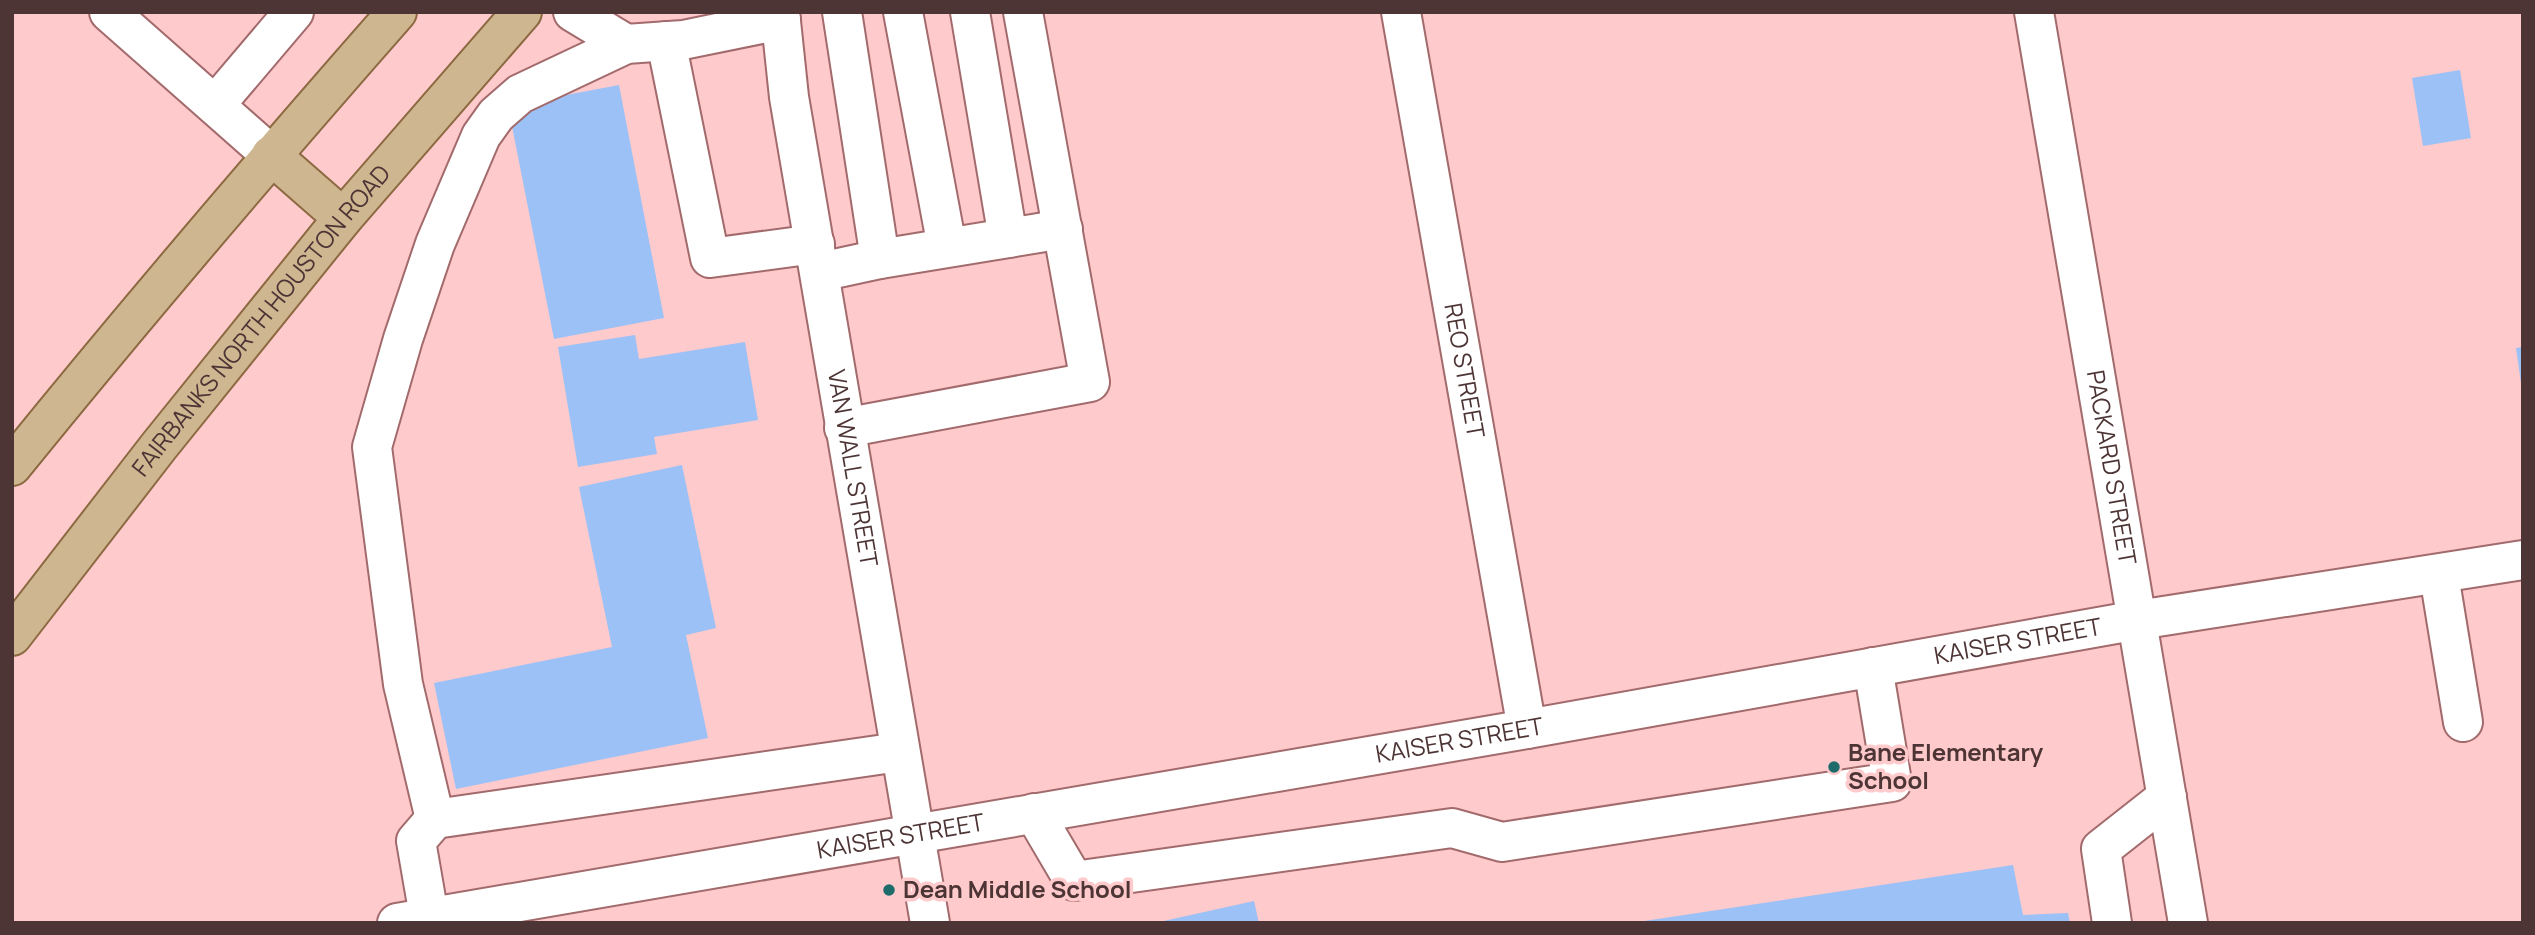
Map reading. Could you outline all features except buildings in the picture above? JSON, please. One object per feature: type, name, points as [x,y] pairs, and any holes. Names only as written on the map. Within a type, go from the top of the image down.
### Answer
[{"type":"main road","points":[[12,466],[125,327],[397,12]]},
{"type":"main road","name":"FAIRBANKS NORTH HOUSTON ROAD","points":[[12,636],[159,446],[343,218],[522,12]]},
{"type":"main road","points":[[271,155],[343,218]]},
{"type":"street","points":[[109,12],[271,155]]},
{"type":"street","points":[[215,105],[294,12]]},
{"type":"street","points":[[573,12],[626,44]]},
{"type":"street","points":[[842,12],[880,258]]},
{"type":"street","points":[[903,12],[947,247]]},
{"type":"street","points":[[970,12],[1008,238]]},
{"type":"street","points":[[844,428],[1090,382],[1023,12]]},
{"type":"street","name":"REO STREET","points":[[1401,12],[1527,729]]},
{"type":"street","name":"PACKARD STREET","points":[[2034,12],[2188,923]]},
{"type":"street","points":[[435,819],[403,684],[372,447],[403,339],[435,244],[481,136],[496,115],[520,94],[626,44],[666,41],[781,16]]},
{"type":"street","name":"VAN WALL STREET","points":[[781,16],[789,97],[930,923]]},
{"type":"street","points":[[666,41],[710,258],[880,258],[1063,229]]},
{"type":"street","name":"KAISER STREET","points":[[413,919],[1527,729],[2138,620],[2523,560]]},
{"type":"street","points":[[2439,575],[2463,722]]},
{"type":"street","points":[[1034,813],[1074,881],[1451,828],[1502,842],[1892,782],[1873,667]]},
{"type":"street","points":[[413,919],[416,841],[435,819],[899,752]]},
{"type":"street","points":[[2112,923],[2101,849],[2167,797]]},
{"type":"place","name":"Bane Elementary School","points":[[1834,767]]},
{"type":"place","name":"Dean Middle School","points":[[889,890]]}]
